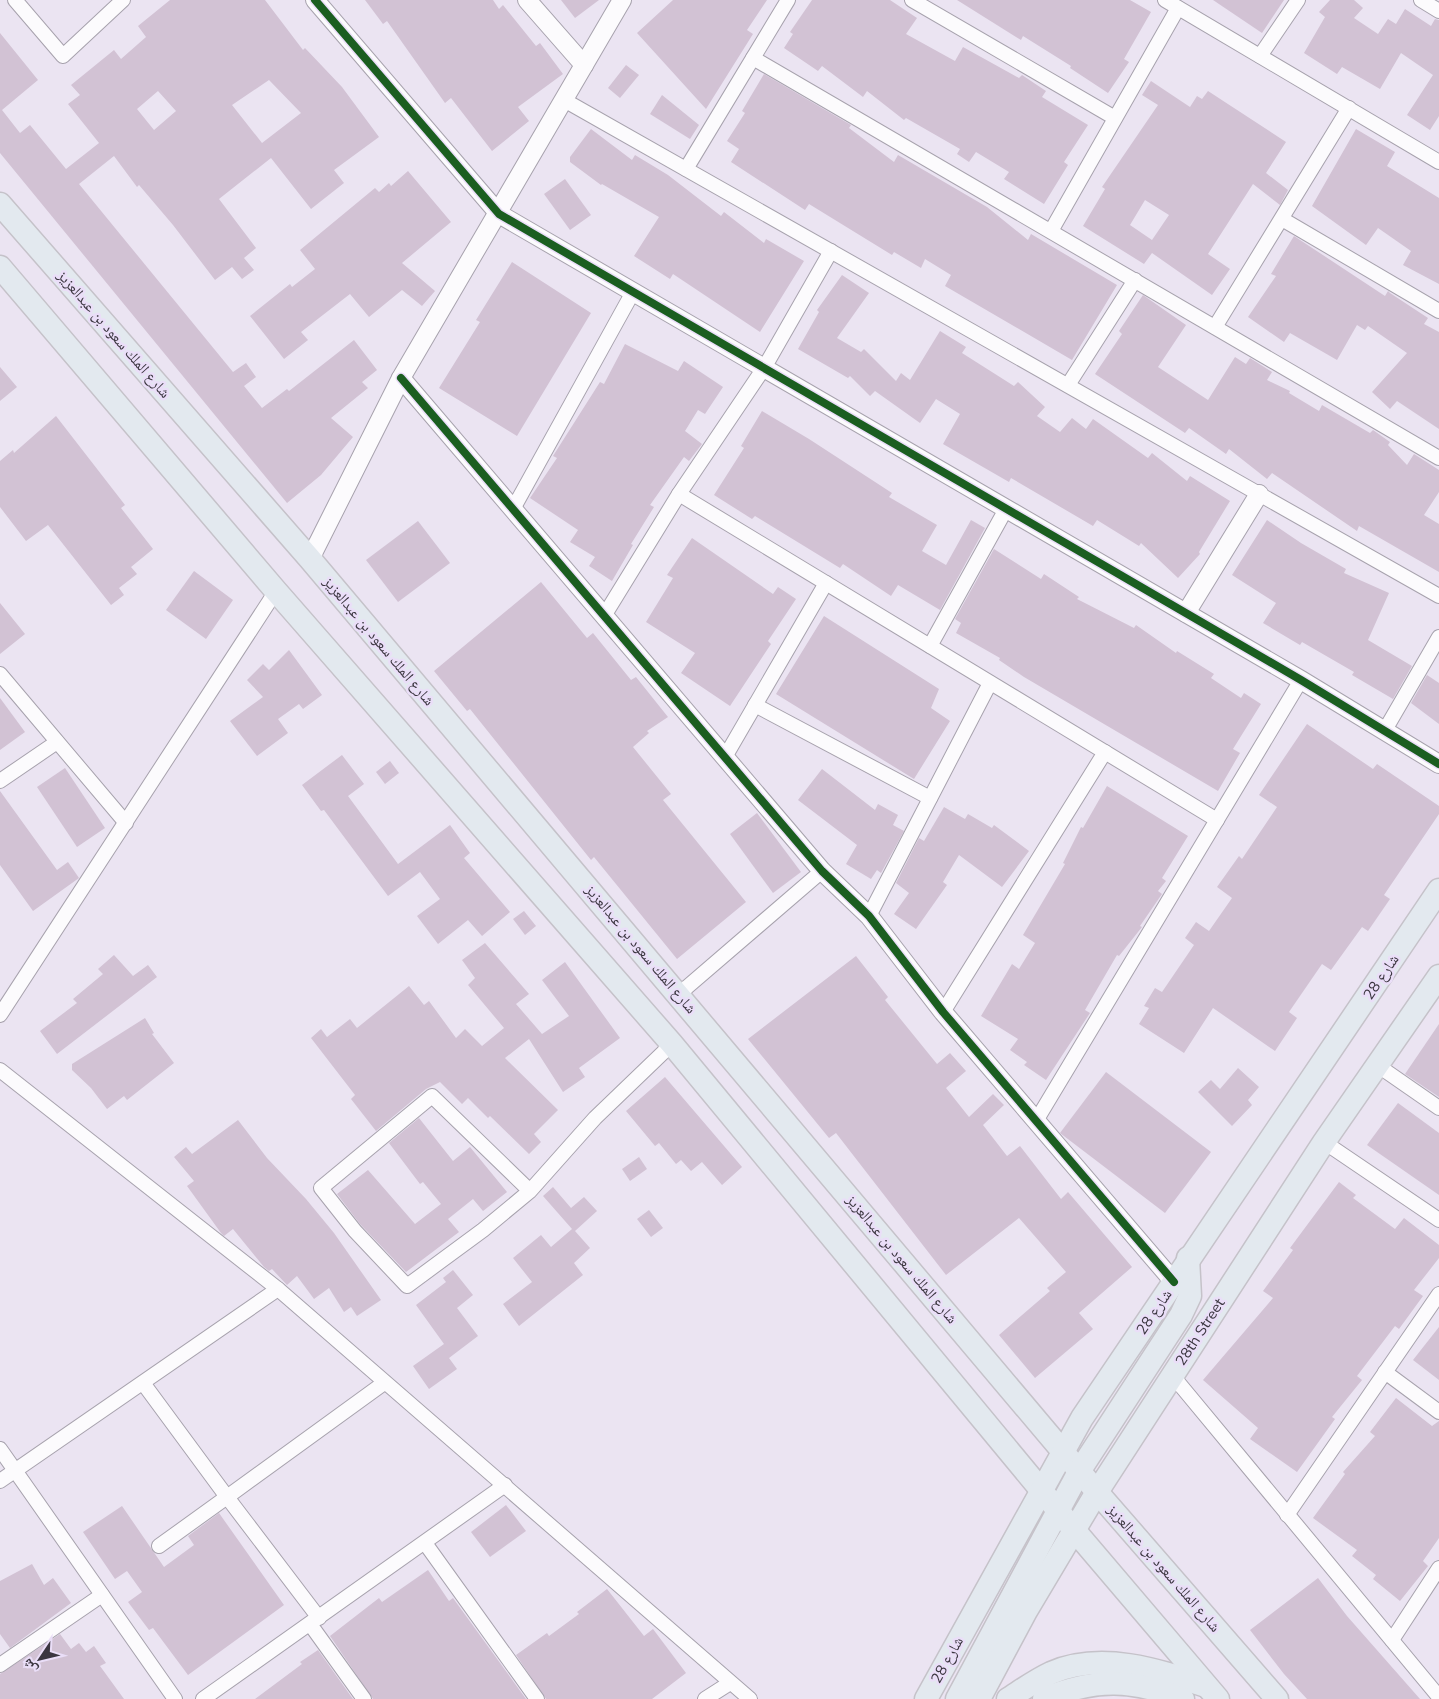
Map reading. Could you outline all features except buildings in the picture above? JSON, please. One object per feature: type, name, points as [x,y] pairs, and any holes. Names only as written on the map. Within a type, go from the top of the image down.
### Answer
[{"type":"main road","name":"شارع الملك سعود بن عبدالعزيز","points":[[0,204],[310,559],[679,994],[1097,1492],[1278,1699]]},
{"type":"main road","points":[[0,267],[276,591],[672,1044],[1075,1531],[1212,1693]]},
{"type":"main road","name":"شارع 28","points":[[926,1699],[1041,1488],[1082,1418],[1174,1282],[1188,1258],[1439,890]]},
{"type":"main road","name":"28th Street","points":[[979,1699],[1026,1611],[1097,1492],[1324,1142],[1437,983]]},
{"type":"main road","points":[[956,1699],[1080,1470],[1181,1315],[1190,1296],[1188,1258]]},
{"type":"main road","points":[[1008,1699],[1053,1672],[1098,1663],[1126,1665],[1175,1676],[1212,1693]]},
{"type":"main road","points":[[1044,1699],[1069,1689],[1112,1682],[1157,1688],[1184,1699]]},
{"type":"street","points":[[15,0],[63,56],[124,0]]},
{"type":"street","points":[[315,0],[498,214],[1186,613],[1385,730],[1439,764]]},
{"type":"street","points":[[527,0],[584,65]]},
{"type":"street","points":[[310,559],[401,378],[622,0]]},
{"type":"street","points":[[686,169],[788,0]]},
{"type":"street","points":[[912,0],[1115,118]]},
{"type":"street","points":[[1165,0],[1439,162]]},
{"type":"street","points":[[1260,56],[1298,0]]},
{"type":"street","points":[[1421,0],[1439,11]]},
{"type":"street","points":[[1050,231],[1178,8]]},
{"type":"street","points":[[754,58],[1439,458]]},
{"type":"street","points":[[564,100],[1439,596]]},
{"type":"street","points":[[1214,326],[1349,108]]},
{"type":"street","points":[[1282,219],[1439,311]]},
{"type":"street","points":[[604,616],[679,494],[764,368],[831,251]]},
{"type":"street","points":[[1068,386],[1134,280]]},
{"type":"street","points":[[513,509],[633,292]]},
{"type":"street","points":[[401,378],[822,871],[869,916],[943,1012],[1174,1282]]},
{"type":"street","points":[[679,494],[1217,820]]},
{"type":"street","points":[[1186,613],[1259,494]]},
{"type":"street","points":[[930,646],[1006,509]]},
{"type":"street","points":[[725,757],[826,583]]},
{"type":"street","points":[[0,1015],[276,591]]},
{"type":"street","points":[[1385,730],[1439,637]]},
{"type":"street","points":[[0,674],[126,823]]},
{"type":"street","points":[[1036,1121],[1300,680]]},
{"type":"street","points":[[869,916],[990,683]]},
{"type":"street","points":[[755,705],[930,798]]},
{"type":"street","points":[[0,781],[57,742]]},
{"type":"street","points":[[943,1012],[1105,752]]},
{"type":"street","points":[[679,994],[822,871]]},
{"type":"street","points":[[530,1191],[432,1096],[321,1188],[355,1231],[407,1286],[483,1230],[530,1191],[595,1118],[672,1044]]},
{"type":"street","points":[[1377,1065],[1439,1108]]},
{"type":"street","points":[[0,1070],[278,1289],[750,1699]]},
{"type":"street","points":[[1324,1142],[1439,1220]]},
{"type":"street","points":[[0,1481],[278,1289]]},
{"type":"street","points":[[1287,1515],[1439,1294]]},
{"type":"street","points":[[1385,1372],[1439,1412]]},
{"type":"street","points":[[1172,1375],[1439,1697]]},
{"type":"street","points":[[143,1382],[315,1621],[364,1699]]},
{"type":"street","points":[[159,1546],[384,1383]]},
{"type":"street","points":[[0,1449],[175,1699]]},
{"type":"street","points":[[203,1699],[505,1485]]},
{"type":"street","points":[[425,1543],[537,1699]]},
{"type":"street","points":[[1392,1640],[1439,1568]]},
{"type":"street","points":[[0,1665],[102,1595]]},
{"type":"street","points":[[705,1699],[730,1683]]},
{"type":"cycle path","points":[[315,0],[499,214],[1301,680],[1439,764]]},
{"type":"cycle path","points":[[401,378],[822,871],[869,916],[943,1012],[1174,1282]]}]
